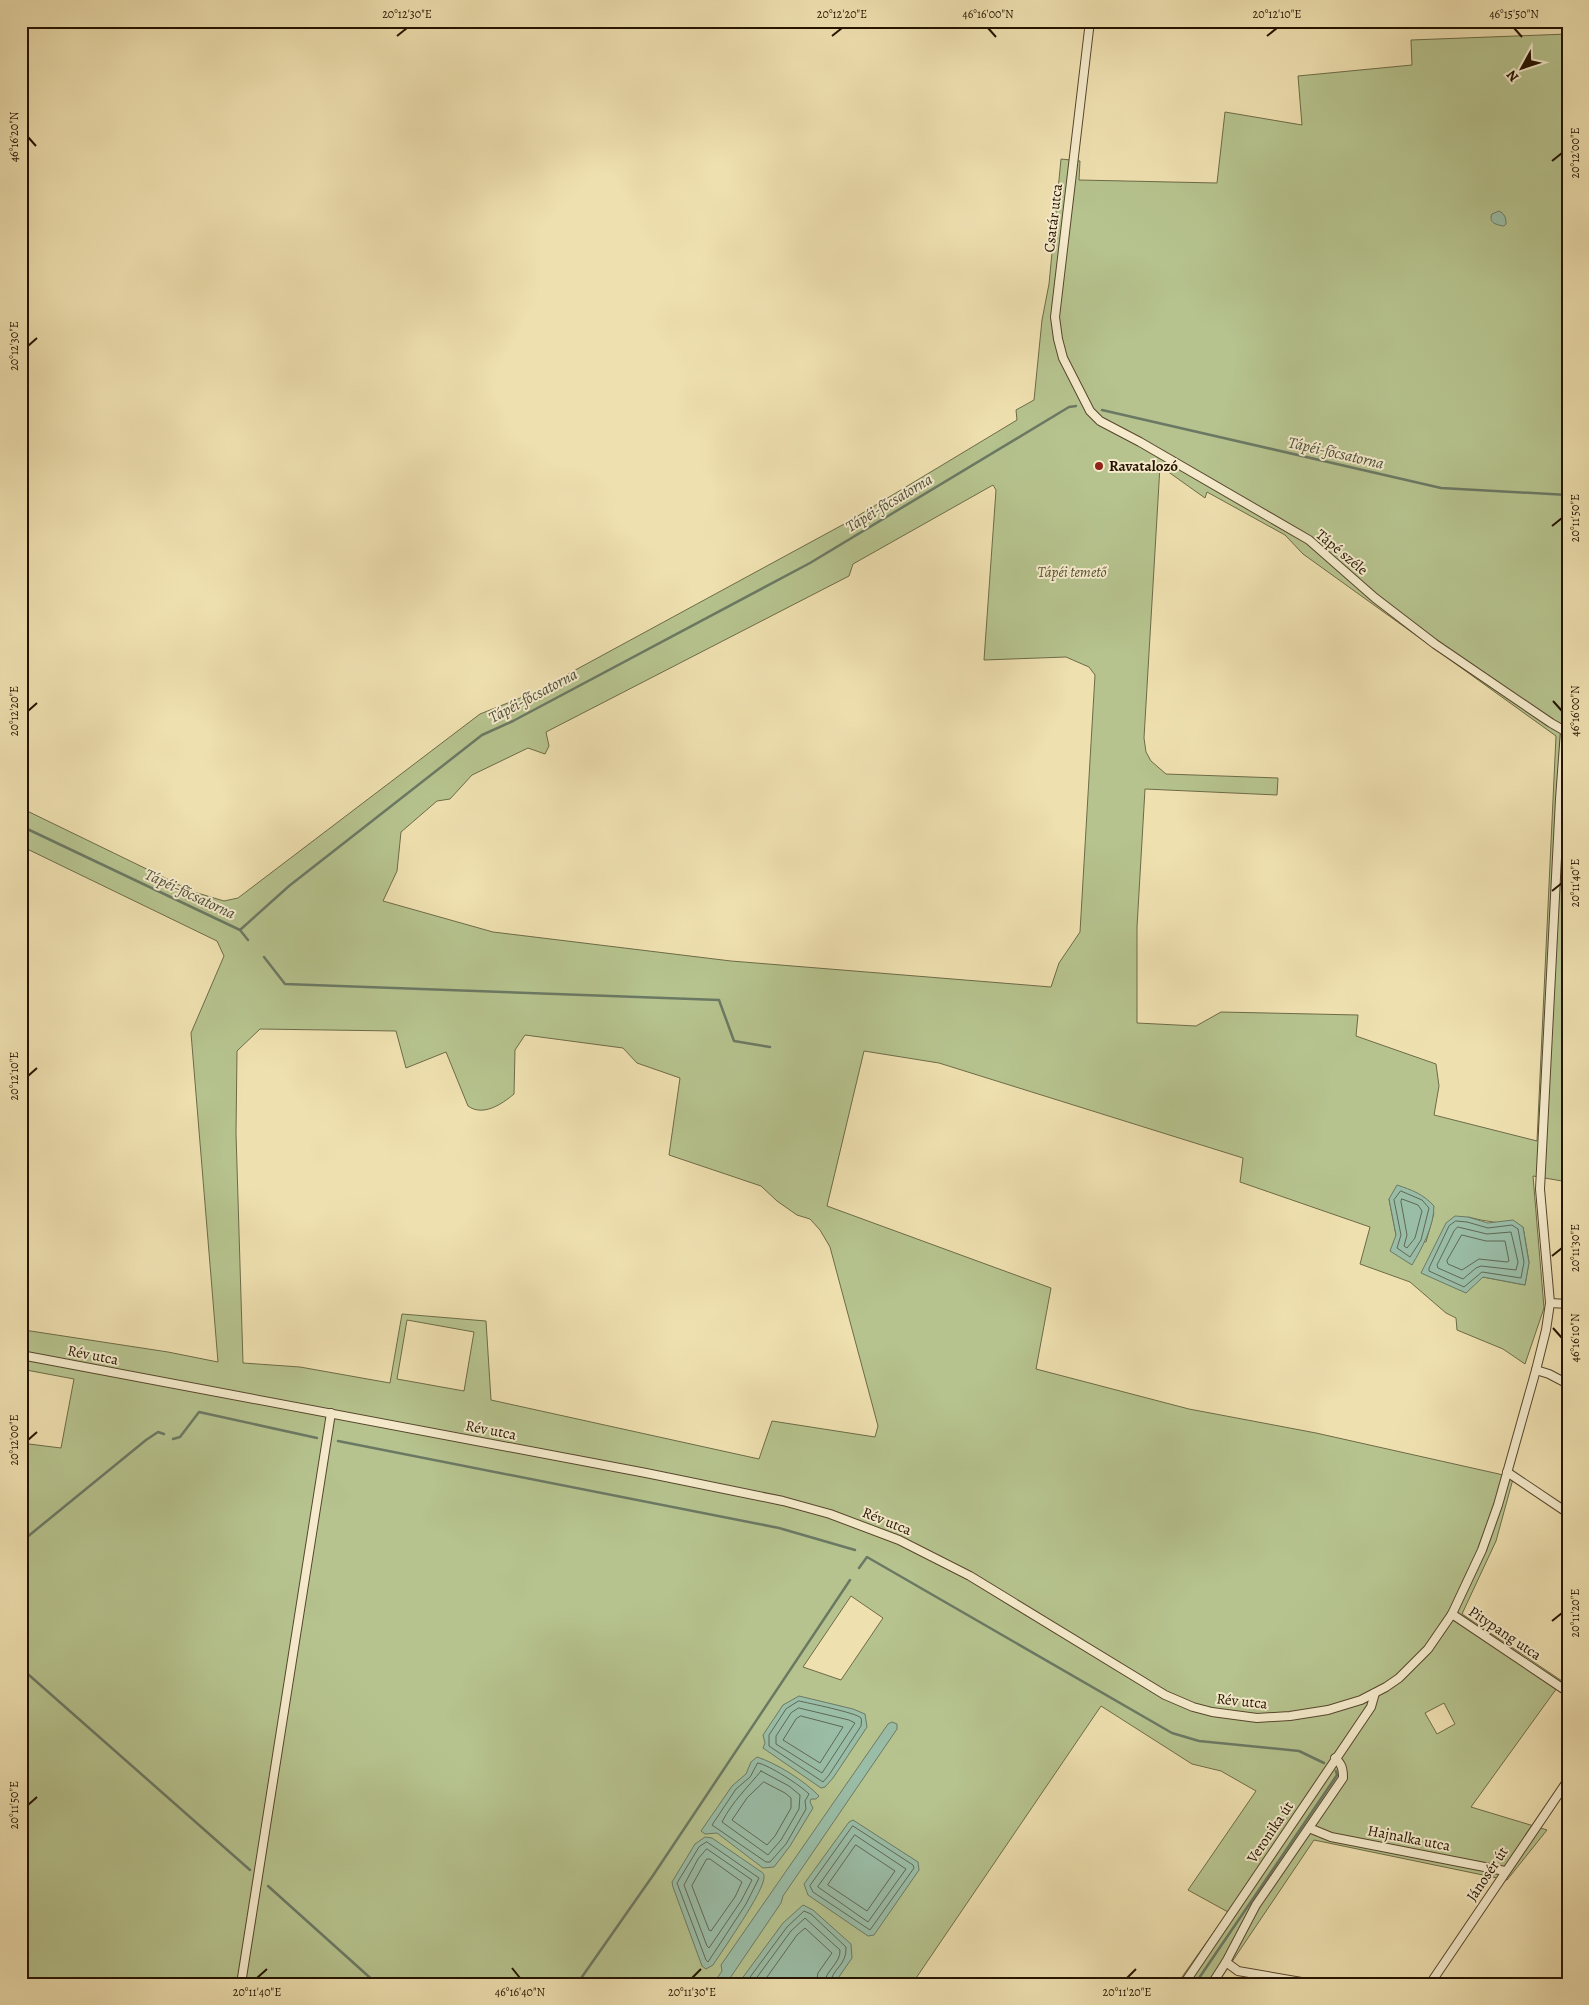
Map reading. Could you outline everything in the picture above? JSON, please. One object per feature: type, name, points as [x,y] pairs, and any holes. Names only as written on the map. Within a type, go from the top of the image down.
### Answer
[{"type":"street","name":"Csatár utca","points":[[1090,21],[1055,318],[1063,358],[1090,411]]},
{"type":"street","name":"Tápé széle","points":[[1090,411],[1105,425],[1140,442],[1309,540],[1375,598],[1435,644],[1551,724],[1565,731]]},
{"type":"street","name":"Rév utca","points":[[21,1355],[646,1473],[784,1501],[830,1514],[899,1540],[933,1556],[970,1576],[1165,1695],[1193,1707],[1226,1715],[1269,1718],[1328,1710],[1347,1705],[1375,1693],[1399,1678],[1437,1638],[1452,1614],[1489,1531],[1546,1330],[1550,1303],[1540,1189],[1565,731],[1568,717]]},
{"type":"street","points":[[1550,1303],[1568,1304]]},
{"type":"street","points":[[1536,1370],[1549,1374],[1568,1384]]},
{"type":"street","points":[[242,1984],[331,1414]]},
{"type":"street","points":[[1507,1472],[1568,1513]]},
{"type":"street","name":"Pitypang utca","points":[[1452,1614],[1568,1692]]},
{"type":"street","name":"Veronika út","points":[[1184,1984],[1371,1707],[1375,1693]]},
{"type":"street","points":[[1212,1984],[1226,1962],[1256,1905],[1343,1778],[1340,1762],[1335,1758]]},
{"type":"street","name":"Jánosér út","points":[[1430,1984],[1568,1780]]},
{"type":"street","name":"Hajnalka utca","points":[[1309,1828],[1331,1836],[1505,1871]]},
{"type":"street","points":[[1226,1962],[1238,1971],[1313,1984]]},
{"type":"green space","name":"Tápéi temető","points":[[1568,34],[1568,1182],[1533,1176],[1544,1308],[1525,1364],[1503,1349],[1457,1330],[1456,1318],[1446,1313],[1410,1282],[1360,1264],[1370,1227],[1240,1182],[1243,1158],[939,1063],[864,1051],[827,1206],[1051,1288],[1036,1369],[1189,1409],[1316,1433],[1499,1474],[1513,1479],[1496,1541],[1462,1614],[1562,1681],[1471,1807],[1547,1830],[1507,1880],[1314,1840],[1217,1984],[1177,1984],[1228,1912],[1188,1890],[1256,1791],[1221,1771],[1192,1764],[1101,1706],[912,1984],[21,1984],[21,1443],[61,1448],[74,1379],[21,1369],[21,1325],[24,1330],[168,1352],[218,1362],[191,1033],[224,956],[217,941],[21,846],[21,808],[194,892],[224,901],[238,898],[480,714],[533,693],[846,523],[1017,420],[1016,410],[1034,400],[1042,320],[1049,284],[1061,159],[1080,161],[1079,180],[1217,183],[1225,112],[1302,125],[1298,76],[1412,65],[1411,40]],"holes":[[[1160,466],[1205,498],[1207,492],[1285,535],[1303,554],[1556,736],[1537,1141],[1434,1115],[1439,1086],[1436,1064],[1356,1036],[1358,1015],[1221,1012],[1196,1026],[1137,1023],[1137,927],[1145,789],[1277,795],[1278,778],[1166,774],[1151,761],[1146,752],[1144,738]],[[993,485],[996,490],[984,660],[1066,657],[1089,667],[1095,675],[1080,932],[1059,963],[1051,987],[731,961],[493,932],[383,901],[397,871],[401,832],[437,801],[450,799],[472,775],[528,748],[545,754],[549,746],[546,732],[849,576],[853,564]],[[260,1029],[396,1031],[406,1068],[446,1052],[468,1106],[480,1110],[492,1108],[514,1094],[515,1050],[525,1035],[623,1048],[637,1063],[680,1078],[669,1155],[761,1186],[777,1201],[797,1215],[810,1219],[820,1230],[830,1247],[878,1426],[875,1437],[772,1421],[759,1459],[491,1400],[486,1321],[402,1314],[390,1383],[300,1367],[243,1363],[236,1133],[237,1051]],[[1389,1199],[1434,1213],[1426,1242],[1396,1235]],[[1468,1217],[1523,1227],[1529,1262],[1525,1285],[1483,1277]],[[407,1320],[474,1332],[464,1391],[397,1379]],[[851,1596],[883,1618],[841,1680],[803,1667]],[[1444,1703],[1455,1724],[1437,1734],[1425,1713]]]},
{"type":"water","points":[[1499,211],[1503,213],[1505,218],[1506,224],[1504,226],[1496,224],[1491,220],[1492,214]]},
{"type":"water","points":[[1397,1185],[1426,1198],[1434,1206],[1430,1229],[1412,1265],[1390,1251],[1396,1235],[1389,1199]]},
{"type":"water","points":[[1455,1216],[1468,1217],[1488,1223],[1513,1220],[1523,1227],[1529,1263],[1525,1285],[1483,1277],[1466,1293],[1421,1273],[1446,1223]]},
{"type":"water","points":[[799,1696],[853,1709],[865,1714],[867,1727],[825,1787],[821,1788],[763,1748],[765,1743],[763,1735],[783,1705]]},
{"type":"water","points":[[892,1722],[897,1724],[897,1729],[783,1896],[781,1903],[728,1981],[724,1984],[713,1984],[722,1971],[721,1965],[888,1724]]},
{"type":"water","points":[[757,1757],[790,1773],[819,1796],[816,1799],[811,1799],[810,1802],[813,1808],[790,1846],[774,1867],[763,1868],[717,1833],[705,1834],[701,1831],[732,1786],[746,1774],[751,1762]]},
{"type":"water","points":[[853,1820],[918,1862],[919,1870],[874,1935],[868,1936],[808,1895],[804,1884],[849,1822]]},
{"type":"water","points":[[705,1837],[712,1838],[764,1875],[758,1894],[742,1921],[713,1965],[706,1969],[702,1966],[672,1882],[695,1844]]},
{"type":"water","points":[[803,1905],[813,1910],[851,1944],[852,1958],[834,1984],[738,1984],[783,1923]]},
{"type":"waterway","name":"Tápéi-főcsatorna","points":[[240,930],[289,886],[482,735],[513,721],[810,563],[1069,407],[1076,406]]},
{"type":"waterway","name":"Tápéi-főcsatorna","points":[[1102,410],[1441,488],[1568,495]]},
{"type":"waterway","name":"Tápéi-főcsatorna","points":[[21,826],[240,930],[248,940]]},
{"type":"waterway","points":[[264,957],[285,984],[719,1000],[734,1041],[770,1047]]},
{"type":"waterway","points":[[173,1439],[180,1437],[199,1412],[317,1438]]},
{"type":"waterway","points":[[21,1542],[146,1440],[158,1432],[164,1434]]},
{"type":"waterway","points":[[338,1441],[779,1528],[855,1550]]},
{"type":"waterway","points":[[859,1568],[867,1557],[1172,1733],[1199,1741],[1299,1751],[1324,1763]]},
{"type":"waterway","points":[[577,1984],[654,1874],[850,1580]]},
{"type":"waterway","points":[[21,1668],[250,1870]]},
{"type":"waterway","points":[[1195,1984],[1337,1775],[1336,1771]]},
{"type":"waterway","points":[[268,1886],[377,1984]]},
{"type":"place","name":"Ravatalozó","points":[[1099,466]]}]
